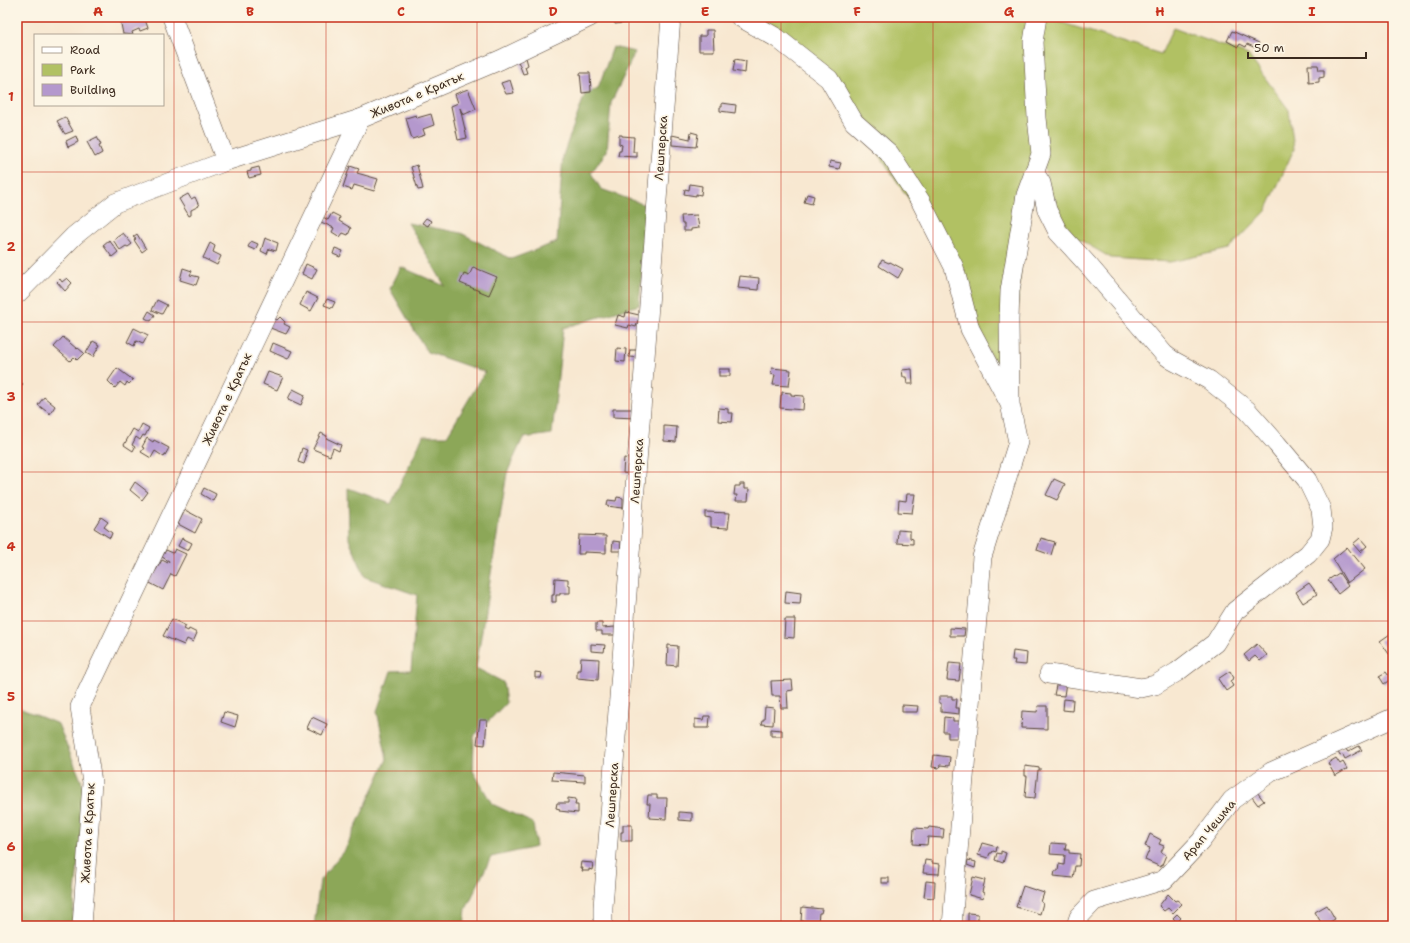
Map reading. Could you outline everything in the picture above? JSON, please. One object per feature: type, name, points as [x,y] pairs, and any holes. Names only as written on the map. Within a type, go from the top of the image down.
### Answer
[{"type":"street","points":[[172,17],[226,161]]},
{"type":"street","name":"Живота е Кратък","points":[[82,926],[92,782],[80,707],[360,119],[500,60],[590,17]]},
{"type":"street","name":"Лешперска","points":[[603,926],[671,17]]},
{"type":"street","points":[[740,17],[777,38],[829,79],[854,122],[889,153],[921,202],[954,267],[970,329],[1010,404]]},
{"type":"street","points":[[952,926],[982,557],[1018,442],[1010,404],[1010,291],[1026,196],[1041,154],[1037,118],[1033,42],[1037,17]]},
{"type":"street","points":[[17,294],[74,236],[115,203],[226,161],[360,119]]},
{"type":"street","points":[[1034,172],[1041,183],[1047,210],[1058,232],[1164,354],[1209,380],[1252,416],[1307,480],[1321,509],[1323,526],[1320,539],[1308,554],[1235,611],[1215,643],[1177,672],[1155,685],[1141,688],[1049,674]]},
{"type":"street","name":"Арап Чешма","points":[[1076,926],[1079,917],[1094,901],[1164,880],[1201,841],[1232,800],[1271,772],[1393,718]]},
{"type":"green space","points":[[740,17],[1044,17],[1161,54],[1173,28],[1248,55],[1289,110],[1294,149],[1266,211],[1229,249],[1170,262],[1111,258],[1075,237],[1055,210],[1041,155],[1026,195],[1010,404],[954,267],[829,79]]},
{"type":"green space","points":[[613,47],[635,52],[611,103],[607,151],[591,173],[601,189],[648,206],[639,305],[563,328],[552,434],[523,438],[507,473],[476,668],[503,682],[506,703],[474,736],[473,771],[492,804],[533,823],[536,847],[491,857],[466,909],[464,926],[314,926],[320,880],[346,848],[387,759],[377,711],[391,671],[411,670],[417,595],[365,577],[349,539],[348,488],[391,504],[423,436],[447,436],[485,372],[427,352],[390,289],[401,267],[445,286],[408,223],[461,233],[511,259],[557,242],[563,155],[585,94],[598,88]]},
{"type":"green space","points":[[17,707],[58,724],[85,790],[72,926],[17,926]]},
{"type":"building","points":[[126,17],[144,17],[148,28],[140,31],[139,29],[132,32],[133,34],[123,34],[120,19]]},
{"type":"building","points":[[613,17],[630,17],[630,22],[615,24]]},
{"type":"building","points":[[706,30],[713,30],[714,51],[699,51],[699,36],[706,36]]},
{"type":"building","points":[[1232,31],[1259,43],[1256,48],[1247,44],[1246,47],[1240,44],[1238,47],[1227,41]]},
{"type":"building","points":[[526,58],[528,65],[525,67],[527,73],[523,74],[518,61]]},
{"type":"building","points":[[735,59],[746,61],[745,73],[733,71]]},
{"type":"building","points":[[1308,65],[1318,65],[1319,70],[1324,70],[1324,77],[1319,78],[1319,82],[1309,83]]},
{"type":"building","points":[[580,73],[590,73],[591,92],[582,93]]},
{"type":"building","points":[[510,80],[514,93],[506,94],[501,83]]},
{"type":"building","points":[[468,89],[476,109],[463,115],[460,108],[467,138],[458,140],[451,106],[458,103],[455,94]]},
{"type":"building","points":[[722,103],[736,105],[735,113],[720,111]]},
{"type":"building","points":[[431,114],[434,125],[423,129],[425,135],[412,139],[406,118],[416,115],[417,118]]},
{"type":"building","points":[[65,117],[73,131],[65,134],[57,121]]},
{"type":"building","points":[[691,132],[698,134],[696,147],[672,145],[672,135],[690,139]]},
{"type":"building","points":[[619,135],[634,137],[633,152],[637,152],[637,157],[618,156],[622,145],[619,144]]},
{"type":"building","points":[[76,136],[78,142],[68,147],[66,141]]},
{"type":"building","points":[[97,137],[101,145],[99,146],[102,153],[95,157],[87,142]]},
{"type":"building","points":[[830,161],[841,163],[839,169],[829,167]]},
{"type":"building","points":[[417,165],[423,189],[418,190],[411,167]]},
{"type":"building","points":[[350,166],[359,169],[357,173],[378,179],[374,191],[354,185],[352,190],[343,187]]},
{"type":"building","points":[[259,167],[261,175],[249,178],[247,172],[251,171],[251,169]]},
{"type":"building","points":[[690,184],[702,186],[701,195],[696,194],[696,196],[684,194],[685,189],[689,190]]},
{"type":"building","points":[[188,194],[191,199],[195,197],[199,206],[191,210],[191,215],[189,216],[179,199]]},
{"type":"building","points":[[807,194],[814,196],[812,204],[804,202]]},
{"type":"building","points":[[332,213],[340,217],[339,221],[351,228],[348,235],[343,233],[340,237],[332,232],[334,228],[321,222],[323,217],[328,220]]},
{"type":"building","points":[[697,215],[699,228],[691,229],[691,231],[684,231],[684,224],[682,224],[681,216]]},
{"type":"building","points":[[426,218],[431,221],[428,226],[422,223]]},
{"type":"building","points":[[123,233],[132,244],[120,250],[113,240]]},
{"type":"building","points":[[137,234],[146,249],[142,252],[134,240],[136,239],[133,237]]},
{"type":"building","points":[[265,238],[278,243],[276,251],[269,249],[267,254],[261,251]]},
{"type":"building","points":[[109,240],[118,252],[112,257],[103,245]]},
{"type":"building","points":[[251,241],[258,244],[255,250],[248,247]]},
{"type":"building","points":[[210,243],[215,246],[213,252],[221,256],[217,265],[203,258]]},
{"type":"building","points":[[335,248],[343,251],[340,257],[333,254]]},
{"type":"building","points":[[882,260],[889,263],[890,262],[903,269],[898,278],[879,266]]},
{"type":"building","points":[[306,264],[317,269],[312,279],[302,274]]},
{"type":"building","points":[[473,267],[497,277],[489,295],[460,283],[464,274],[469,276]]},
{"type":"building","points":[[183,268],[192,271],[190,275],[199,277],[196,285],[180,280]]},
{"type":"building","points":[[740,276],[759,278],[758,290],[738,288]]},
{"type":"building","points":[[67,278],[72,283],[65,291],[57,282],[60,279],[62,282]]},
{"type":"building","points":[[306,292],[318,298],[311,311],[300,305]]},
{"type":"building","points":[[327,299],[335,302],[332,308],[324,305]]},
{"type":"building","points":[[157,300],[167,305],[162,314],[152,310]]},
{"type":"building","points":[[149,311],[155,315],[151,321],[145,318]]},
{"type":"building","points":[[626,312],[639,315],[647,323],[638,320],[636,327],[629,325],[628,328],[615,325],[618,315],[625,317]]},
{"type":"building","points":[[270,316],[277,320],[280,317],[285,322],[284,324],[290,327],[286,334],[265,326]]},
{"type":"building","points":[[134,328],[148,335],[143,344],[136,341],[134,346],[127,342]]},
{"type":"building","points":[[63,337],[84,353],[77,360],[74,357],[70,361],[54,347]]},
{"type":"building","points":[[93,341],[100,345],[93,357],[86,353]]},
{"type":"building","points":[[273,343],[292,351],[288,359],[270,351]]},
{"type":"building","points":[[617,348],[626,349],[625,362],[616,361]]},
{"type":"building","points":[[630,350],[645,350],[644,358],[629,357]]},
{"type":"building","points":[[117,368],[133,380],[129,384],[127,382],[125,386],[120,382],[115,388],[108,381]]},
{"type":"building","points":[[772,368],[791,370],[789,386],[773,385],[775,375],[771,374]]},
{"type":"building","points":[[719,369],[730,369],[730,376],[719,376]]},
{"type":"building","points":[[912,369],[913,384],[907,384],[906,377],[903,377],[902,370]]},
{"type":"building","points":[[268,372],[283,377],[277,390],[263,384]]},
{"type":"building","points":[[17,379],[23,384],[17,390]]},
{"type":"building","points":[[293,389],[305,395],[301,405],[288,399]]},
{"type":"building","points":[[782,392],[791,393],[791,395],[804,396],[803,410],[780,408]]},
{"type":"building","points":[[44,397],[55,406],[50,414],[38,405]]},
{"type":"building","points":[[719,408],[728,409],[728,413],[733,413],[732,422],[718,421]]},
{"type":"building","points":[[613,409],[636,409],[635,418],[613,417]]},
{"type":"building","points":[[142,424],[149,428],[145,436],[143,435],[140,440],[136,437],[132,445],[135,447],[133,451],[124,445],[133,429],[138,432]]},
{"type":"building","points":[[664,426],[677,427],[676,442],[664,441]]},
{"type":"building","points":[[321,433],[327,436],[326,438],[341,445],[339,451],[333,448],[330,456],[313,449]]},
{"type":"building","points":[[147,438],[169,448],[164,457],[155,451],[151,458],[141,452]]},
{"type":"building","points":[[302,448],[307,450],[304,464],[298,462]]},
{"type":"building","points":[[624,458],[631,459],[630,474],[623,473]]},
{"type":"building","points":[[1054,479],[1065,484],[1057,500],[1046,495]]},
{"type":"building","points":[[135,482],[148,492],[142,500],[130,490]]},
{"type":"building","points":[[740,484],[744,484],[744,489],[749,489],[748,501],[736,501],[737,495],[734,495],[735,486],[740,486]]},
{"type":"building","points":[[204,488],[216,494],[213,501],[201,494]]},
{"type":"building","points":[[907,494],[915,494],[912,513],[898,512],[899,500],[906,501]]},
{"type":"building","points":[[617,497],[623,498],[623,508],[607,506],[608,500],[616,501]]},
{"type":"building","points":[[185,510],[202,519],[195,533],[178,524]]},
{"type":"building","points":[[705,512],[730,513],[728,528],[711,527],[711,518],[705,517]]},
{"type":"building","points":[[101,517],[108,522],[104,527],[112,533],[110,538],[94,528]]},
{"type":"building","points":[[898,530],[910,531],[910,538],[913,539],[913,544],[897,543]]},
{"type":"building","points":[[579,535],[606,536],[606,553],[584,552],[584,554],[578,554]]},
{"type":"building","points":[[182,538],[192,543],[188,551],[178,546]]},
{"type":"building","points":[[1041,538],[1055,542],[1051,555],[1037,550]]},
{"type":"building","points":[[1360,538],[1367,546],[1360,552],[1353,544]]},
{"type":"building","points":[[613,541],[621,542],[620,551],[612,551]]},
{"type":"building","points":[[1347,547],[1365,569],[1347,583],[1333,559]]},
{"type":"building","points":[[175,549],[186,554],[175,576],[171,574],[163,590],[148,582],[162,560],[168,563],[169,561],[162,557],[166,550],[173,553]]},
{"type":"building","points":[[1339,573],[1348,586],[1338,594],[1328,580]]},
{"type":"building","points":[[555,578],[568,579],[570,593],[560,593],[560,595],[556,595],[556,602],[552,602],[552,595],[554,595]]},
{"type":"building","points":[[1309,583],[1317,594],[1303,603],[1296,592]]},
{"type":"building","points":[[786,591],[801,593],[800,604],[785,603]]},
{"type":"building","points":[[172,619],[186,626],[184,629],[188,631],[189,629],[197,633],[193,642],[187,639],[184,645],[163,636]]},
{"type":"building","points":[[785,619],[795,619],[794,638],[784,637]]},
{"type":"building","points":[[596,623],[602,623],[602,628],[615,627],[615,635],[602,635],[602,631],[596,631]]},
{"type":"building","points":[[950,628],[965,629],[964,636],[950,636]]},
{"type":"building","points":[[1393,632],[1393,651],[1389,654],[1380,641]]},
{"type":"building","points":[[591,644],[605,645],[604,652],[591,651]]},
{"type":"building","points":[[1257,644],[1267,655],[1260,661],[1255,656],[1249,661],[1244,655]]},
{"type":"building","points":[[668,645],[678,646],[677,666],[667,665]]},
{"type":"building","points":[[1013,651],[1027,653],[1026,665],[1014,664],[1015,660],[1012,660]]},
{"type":"building","points":[[581,658],[599,659],[598,680],[577,678],[577,670],[580,670]]},
{"type":"building","points":[[949,663],[961,664],[959,681],[947,680]]},
{"type":"building","points":[[1230,671],[1234,678],[1230,681],[1233,686],[1226,691],[1218,679]]},
{"type":"building","points":[[535,672],[542,673],[541,678],[535,678]]},
{"type":"building","points":[[1386,672],[1391,679],[1384,684],[1379,676]]},
{"type":"building","points":[[792,680],[793,690],[787,691],[788,708],[781,708],[780,696],[772,696],[771,681]]},
{"type":"building","points":[[1057,681],[1066,682],[1064,696],[1054,695]]},
{"type":"building","points":[[939,696],[952,696],[952,699],[957,699],[956,708],[959,708],[959,714],[941,712]]},
{"type":"building","points":[[1064,699],[1073,700],[1072,711],[1063,710]]},
{"type":"building","points":[[902,705],[918,706],[917,712],[902,712]]},
{"type":"building","points":[[1038,706],[1047,706],[1047,729],[1021,728],[1022,711],[1037,712]]},
{"type":"building","points":[[765,707],[774,708],[773,725],[761,724],[762,720],[764,720]]},
{"type":"building","points":[[224,712],[238,716],[235,727],[221,722]]},
{"type":"building","points":[[704,716],[710,716],[709,728],[695,728],[695,719],[703,720]]},
{"type":"building","points":[[312,717],[327,724],[322,735],[307,728]]},
{"type":"building","points":[[944,717],[953,718],[953,721],[961,721],[960,738],[948,738],[948,732],[943,732]]},
{"type":"building","points":[[480,720],[487,720],[485,745],[477,744]]},
{"type":"building","points":[[771,729],[782,730],[782,736],[771,736]]},
{"type":"building","points":[[1359,746],[1362,750],[1345,759],[1343,755],[1340,756],[1337,750],[1345,748],[1348,752]]},
{"type":"building","points":[[934,755],[950,757],[949,766],[940,765],[939,768],[932,767]]},
{"type":"building","points":[[1336,758],[1340,764],[1343,762],[1347,769],[1335,776],[1328,763]]},
{"type":"building","points":[[1025,766],[1040,768],[1040,770],[1038,770],[1035,798],[1025,797],[1027,776],[1025,776]]},
{"type":"building","points":[[553,772],[585,775],[585,782],[552,780]]},
{"type":"building","points":[[1257,792],[1264,801],[1258,805],[1252,797]]},
{"type":"building","points":[[648,795],[657,795],[657,798],[667,798],[666,819],[649,818],[650,804],[647,804]]},
{"type":"building","points":[[568,798],[576,799],[575,805],[578,805],[578,813],[559,811],[560,809],[556,808],[557,803],[568,803]]},
{"type":"building","points":[[679,812],[692,813],[692,821],[679,820]]},
{"type":"building","points":[[623,825],[632,825],[632,841],[621,841]]},
{"type":"building","points":[[929,827],[944,829],[943,838],[928,837],[927,845],[913,844],[914,828],[928,829]]},
{"type":"building","points":[[1150,834],[1161,840],[1159,844],[1164,846],[1161,852],[1166,855],[1161,867],[1145,860],[1150,848],[1145,846]]},
{"type":"building","points":[[982,843],[997,847],[996,852],[993,851],[990,853],[988,858],[978,855]]},
{"type":"building","points":[[1051,843],[1066,844],[1065,850],[1069,850],[1069,853],[1080,854],[1079,866],[1075,866],[1073,878],[1054,876],[1055,871],[1058,871],[1059,864],[1064,865],[1065,855],[1050,854]]},
{"type":"building","points":[[1001,851],[1006,853],[1003,863],[995,860],[997,853],[1001,854]]},
{"type":"building","points":[[925,860],[940,864],[939,874],[923,873]]},
{"type":"building","points":[[968,860],[976,862],[975,868],[967,865]]},
{"type":"building","points":[[581,862],[593,863],[592,870],[589,869],[589,871],[582,871],[583,868],[580,868]]},
{"type":"building","points":[[973,877],[985,880],[982,892],[984,893],[983,899],[969,895]]},
{"type":"building","points":[[881,878],[889,878],[889,883],[881,883]]},
{"type":"building","points":[[926,881],[935,882],[934,898],[924,897]]},
{"type":"building","points":[[1023,886],[1044,893],[1041,902],[1043,903],[1040,914],[1016,907]]},
{"type":"building","points":[[1168,894],[1175,901],[1177,900],[1182,904],[1173,913],[1168,908],[1164,911],[1159,906]]},
{"type":"building","points":[[1327,905],[1335,919],[1323,926],[1315,912]]},
{"type":"building","points":[[802,907],[822,909],[821,913],[819,913],[818,922],[801,921]]},
{"type":"building","points":[[968,913],[978,914],[978,923],[968,923]]},
{"type":"building","points":[[1177,914],[1181,918],[1177,922],[1173,918]]}]
